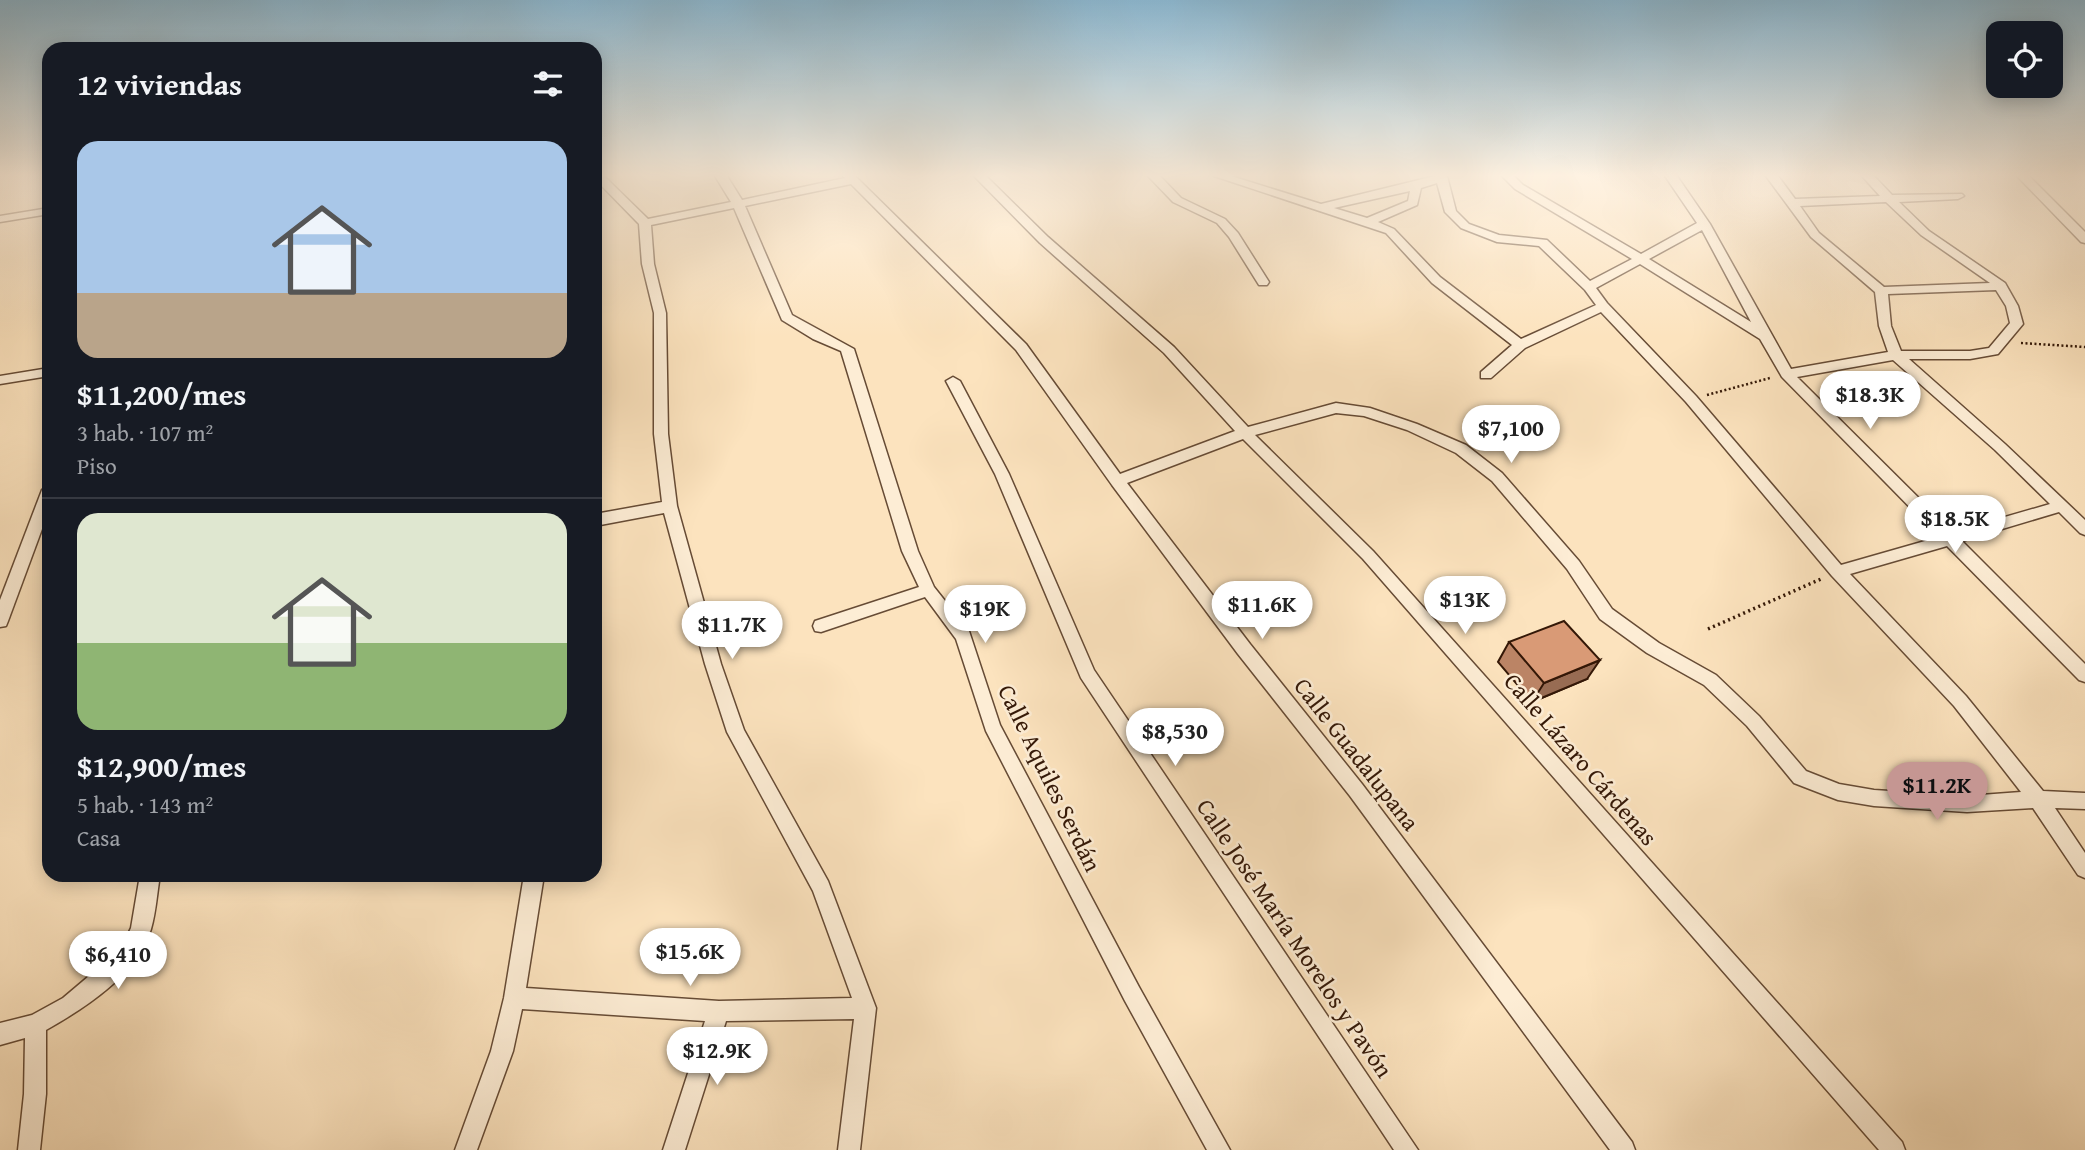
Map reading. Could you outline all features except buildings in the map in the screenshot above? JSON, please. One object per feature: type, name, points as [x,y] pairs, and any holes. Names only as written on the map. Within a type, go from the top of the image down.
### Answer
[{"type":"street","points":[[645,230],[648,264],[660,313],[661,434],[670,506],[713,664],[736,732],[821,887],[866,1008],[849,1150]]},
{"type":"street","name":"Calle Aquiles Serdán","points":[[750,230],[787,317],[818,336],[847,349],[910,551],[928,590],[963,636],[992,726],[1132,995],[1219,1150]]},
{"type":"street","name":"Calle Guadalupana","points":[[903,230],[1021,347],[1116,481],[1356,790],[1529,1026],[1624,1150]]},
{"type":"street","name":"Calle Lázaro Cárdenas","points":[[1034,230],[1169,350],[1245,433],[1368,555],[1894,1150]]},
{"type":"street","points":[[1229,230],[1263,282]]},
{"type":"street","points":[[1387,230],[1436,280],[1520,345]]},
{"type":"street","points":[[1475,230],[1497,238],[1543,243],[1589,287],[1603,306],[1691,399],[1838,572],[1960,701],[2038,799],[2085,869]]},
{"type":"street","points":[[1590,230],[1764,337]]},
{"type":"street","points":[[1589,287],[1694,230]]},
{"type":"street","points":[[1707,230],[1750,306],[1764,337],[1787,374],[2085,675]]},
{"type":"street","points":[[1811,230],[1881,291],[2001,286]]},
{"type":"street","points":[[1787,374],[1896,355],[1970,355],[1993,351],[2004,342],[2017,324],[2015,307],[2001,286],[1921,230]]},
{"type":"street","points":[[1881,291],[1885,326],[1896,355],[2000,447],[2085,528]]},
{"type":"street","points":[[1486,375],[1520,345],[1603,306]]},
{"type":"street","points":[[0,380],[42,373]]},
{"type":"street","name":"Calle José María Morelos y Pavón","points":[[953,381],[1002,474],[1087,673],[1407,1150]]},
{"type":"street","points":[[1116,481],[1245,433],[1311,414],[1346,409],[1365,411],[1412,427],[1461,449],[1497,477],[1573,565],[1606,614],[1653,648],[1710,680],[1753,721],[1800,777],[1838,792],[1874,798],[1967,804],[2038,799],[2085,801]]},
{"type":"street","points":[[602,519],[670,506]]},
{"type":"street","points":[[1838,572],[2062,506]]},
{"type":"street","points":[[0,621],[4,603],[42,508]]},
{"type":"street","points":[[821,626],[928,590]]},
{"type":"street","points":[[0,1034],[36,1024],[70,1005],[128,956],[141,929],[149,882]]},
{"type":"street","points":[[467,1150],[502,1051],[514,998],[533,882]]},
{"type":"street","points":[[514,998],[719,1010],[866,1008]]},
{"type":"street","points":[[674,1150],[719,1010]]},
{"type":"street","points":[[29,1150],[35,1094],[36,1024]]},
{"type":"path","points":[[2004,342],[2085,346]]},
{"type":"path","points":[[1691,399],[1787,374]]},
{"type":"path","points":[[1708,629],[1838,572]]}]
